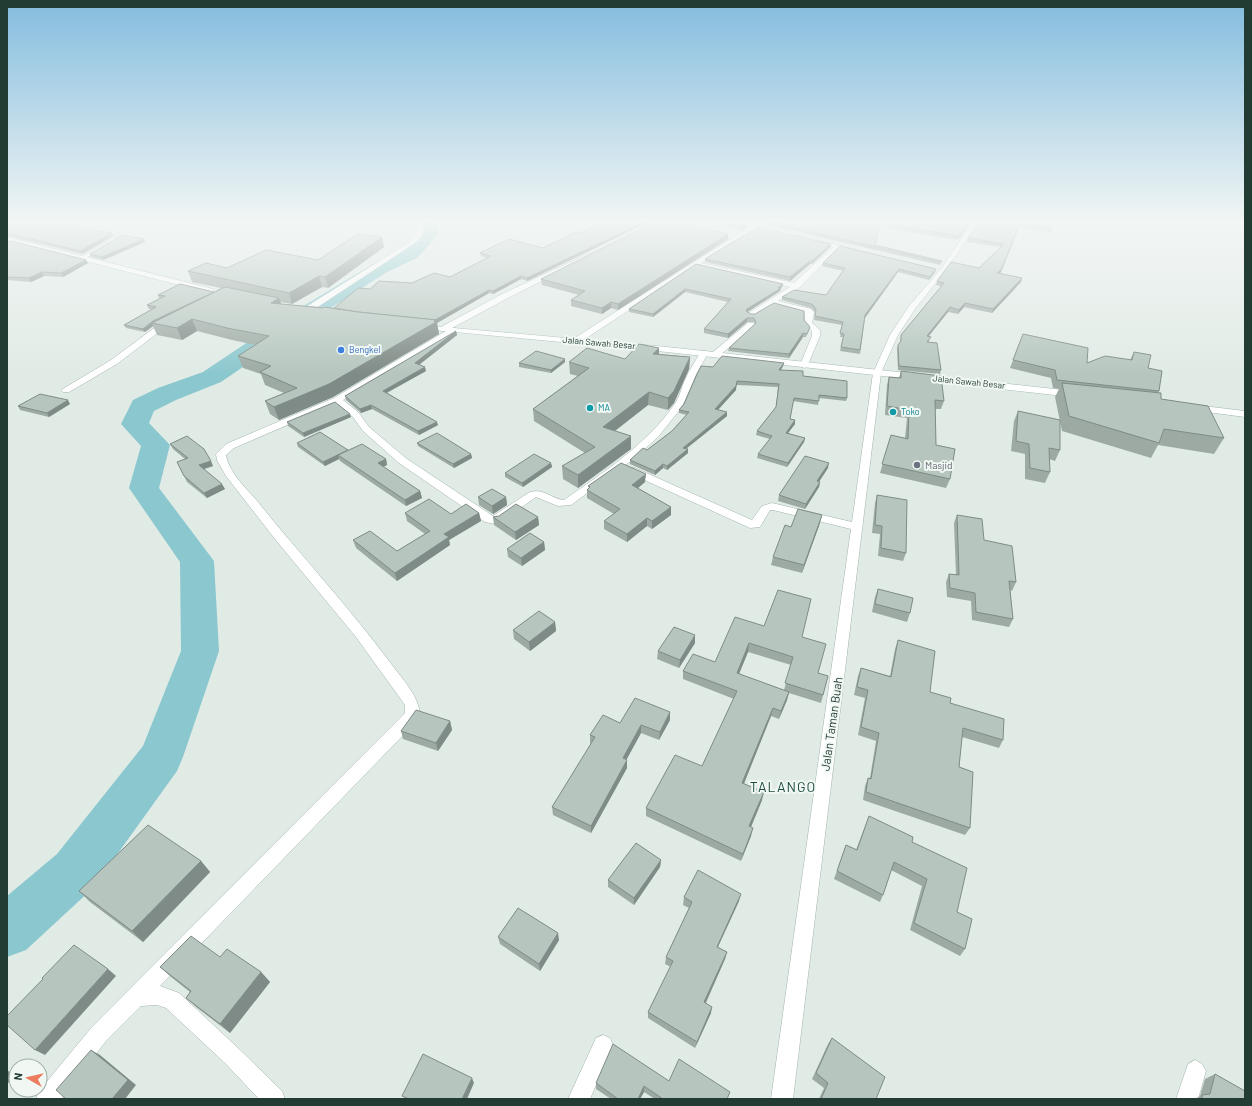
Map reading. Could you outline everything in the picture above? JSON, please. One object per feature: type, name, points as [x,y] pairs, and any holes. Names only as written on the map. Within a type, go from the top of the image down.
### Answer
[{"type":"street","points":[[136,272],[221,293]]},
{"type":"street","points":[[305,312],[367,272]]},
{"type":"street","points":[[47,1099],[99,1034],[407,722],[413,714],[412,704],[361,633],[279,536],[230,474],[222,460],[221,454],[230,446],[337,400],[449,329],[511,293],[555,272]]},
{"type":"street","points":[[576,341],[684,272]]},
{"type":"street","points":[[731,272],[796,286]]},
{"type":"street","points":[[751,314],[796,286],[811,272]]},
{"type":"street","name":"Jalan Taman Buah","points":[[782,1099],[877,373],[894,335],[937,272]]},
{"type":"street","points":[[772,302],[808,311],[810,313],[807,320],[808,324],[816,330],[816,336],[804,364]]},
{"type":"street","points":[[66,390],[114,362],[158,328],[173,320]]},
{"type":"street","points":[[716,354],[751,325]]},
{"type":"street","name":"Jalan Sawah Besar","points":[[415,326],[716,354],[1082,395]]},
{"type":"street","points":[[337,400],[356,415],[366,429],[403,461],[492,520],[499,519],[534,494],[541,494],[560,504],[567,503],[632,457],[652,439],[680,404],[704,353]]},
{"type":"street","points":[[1183,407],[1245,414]]},
{"type":"street","points":[[620,465],[750,524],[756,524],[766,508],[772,506],[857,527]]},
{"type":"street","points":[[136,996],[158,995],[172,1000],[232,1056],[274,1099]]},
{"type":"street","points":[[579,1099],[604,1045]]},
{"type":"street","points":[[1187,1099],[1195,1071]]},
{"type":"building","points":[[7,272],[64,272],[61,273],[42,272],[29,278],[7,277]]},
{"type":"building","points":[[191,272],[333,272],[325,277],[319,276],[289,293]]},
{"type":"building","points":[[461,272],[540,272],[527,278],[521,276],[493,291],[489,290],[435,320],[334,308],[358,288],[370,289],[379,281],[412,283],[434,273],[450,277]]},
{"type":"building","points":[[556,272],[669,272],[618,304],[611,302],[602,308],[571,300],[585,291],[541,279]]},
{"type":"building","points":[[685,272],[729,272],[783,284],[778,288],[781,288],[746,311],[751,314],[755,314],[774,303],[804,311],[804,320],[810,327],[807,334],[803,333],[789,354],[729,348],[756,323],[754,318],[747,318],[728,334],[704,329],[731,299],[685,289],[653,314],[629,309]]},
{"type":"building","points":[[765,272],[797,272],[790,277]]},
{"type":"building","points":[[842,272],[897,272],[865,315],[860,350],[841,347],[844,334],[840,333],[843,322],[815,316],[816,309],[812,304],[782,297],[794,290],[826,295]]},
{"type":"building","points":[[909,272],[934,272],[930,277]]},
{"type":"building","points":[[944,272],[998,272],[997,273],[1022,278],[993,309],[965,303],[959,310],[950,307],[927,336],[931,337],[927,342],[937,343],[941,370],[899,366],[898,345],[901,341],[901,335],[944,283],[937,281]]},
{"type":"building","points":[[180,284],[214,292],[153,321],[143,329],[124,325],[156,307],[147,305],[165,296],[158,295]]},
{"type":"building","points":[[225,287],[279,298],[271,303],[324,307],[437,320],[434,321],[436,322],[329,384],[274,407],[265,401],[297,388],[260,372],[271,366],[238,356],[269,336],[227,328],[192,319],[177,328],[152,323]]},
{"type":"building","points":[[456,331],[415,363],[425,367],[383,391],[437,422],[418,431],[371,405],[360,409],[345,396]]},
{"type":"building","points":[[1023,334],[1088,348],[1087,363],[1105,356],[1132,360],[1134,352],[1151,355],[1148,368],[1162,371],[1159,391],[1057,380],[1055,370],[1013,360]]},
{"type":"building","points":[[639,344],[659,348],[653,354],[690,357],[674,391],[668,398],[649,392],[603,427],[631,436],[578,475],[562,466],[595,447],[533,409],[589,368],[569,362],[587,348],[625,359]]},
{"type":"building","points":[[536,351],[565,359],[551,370],[519,363]]},
{"type":"building","points":[[722,356],[784,363],[779,370],[803,371],[803,376],[847,381],[847,398],[819,395],[819,401],[794,398],[790,419],[795,420],[786,433],[805,438],[788,463],[758,454],[772,436],[757,431],[776,407],[779,384],[737,381],[736,386],[715,409],[727,412],[683,448],[688,449],[667,466],[663,464],[655,471],[630,460],[643,448],[647,450],[672,431],[689,412],[679,410],[684,404],[701,366],[713,367]]},
{"type":"building","points":[[901,371],[941,376],[944,401],[935,400],[936,445],[955,449],[950,479],[882,464],[891,435],[908,439],[909,410],[887,406],[889,377],[901,378]]},
{"type":"building","points":[[1062,383],[1161,393],[1161,399],[1208,406],[1224,438],[1164,429],[1159,443],[1069,416]]},
{"type":"building","points":[[40,394],[68,400],[47,413],[18,406]]},
{"type":"building","points":[[335,402],[350,414],[303,433],[287,422]]},
{"type":"building","points":[[1018,411],[1060,420],[1060,450],[1049,448],[1050,472],[1030,468],[1029,444],[1016,441]]},
{"type":"building","points":[[320,432],[348,450],[323,462],[297,443]]},
{"type":"building","points":[[437,433],[471,454],[453,464],[417,443]]},
{"type":"building","points":[[187,436],[204,449],[211,461],[199,465],[222,484],[204,493],[184,476],[177,462],[188,458],[170,444]]},
{"type":"building","points":[[362,444],[386,459],[378,463],[420,491],[405,500],[338,455]]},
{"type":"building","points":[[534,454],[551,463],[522,483],[505,473]]},
{"type":"building","points":[[805,456],[829,463],[817,481],[820,482],[806,504],[779,495]]},
{"type":"building","points":[[621,463],[646,474],[632,485],[671,507],[652,521],[647,518],[627,534],[604,521],[620,509],[587,490],[590,487],[588,486]]},
{"type":"building","points":[[492,489],[506,497],[492,506],[478,497]]},
{"type":"building","points":[[877,495],[907,500],[906,553],[881,548],[882,526],[875,525]]},
{"type":"building","points":[[429,499],[451,514],[466,504],[479,513],[444,534],[449,537],[395,573],[353,540],[370,531],[397,551],[430,531],[405,513]]},
{"type":"building","points":[[516,504],[538,517],[515,532],[493,517],[499,516]]},
{"type":"building","points":[[798,509],[822,515],[804,565],[773,557],[785,525],[791,527]]},
{"type":"building","points":[[957,515],[982,519],[984,540],[1012,546],[1016,582],[1009,581],[1013,619],[976,612],[975,593],[950,588],[949,574],[959,575]]},
{"type":"building","points":[[530,533],[544,542],[521,558],[507,549]]},
{"type":"building","points":[[878,589],[913,598],[910,613],[875,604]]},
{"type":"building","points":[[778,590],[811,599],[802,637],[826,644],[818,673],[828,676],[823,695],[785,683],[793,657],[749,643],[737,673],[789,692],[781,711],[773,708],[742,783],[764,792],[749,826],[753,828],[743,854],[646,808],[675,755],[702,766],[737,691],[683,671],[693,654],[715,662],[735,617],[764,626]]},
{"type":"building","points":[[539,611],[555,622],[529,642],[513,630]]},
{"type":"building","points":[[674,627],[695,635],[680,660],[658,651]]},
{"type":"building","points":[[898,640],[935,651],[930,692],[951,698],[950,703],[1004,719],[1003,740],[963,728],[959,767],[973,772],[970,828],[866,792],[868,778],[871,779],[879,733],[861,727],[868,690],[857,687],[861,668],[891,677]]},
{"type":"building","points":[[635,698],[670,712],[660,732],[641,725],[623,758],[627,760],[591,826],[552,807],[595,737],[590,735],[603,715],[620,723]]},
{"type":"building","points":[[416,710],[450,721],[436,743],[401,731]]},
{"type":"building","points":[[869,816],[913,837],[912,842],[967,868],[957,912],[972,919],[965,949],[914,923],[927,879],[894,862],[883,895],[837,871],[846,845],[857,850]]},
{"type":"building","points":[[148,825],[201,861],[132,931],[79,891]]},
{"type":"building","points":[[636,843],[661,860],[634,898],[608,880]]},
{"type":"building","points":[[698,870],[741,894],[717,947],[727,952],[704,1002],[712,1007],[697,1042],[648,1012],[673,961],[666,957],[692,902],[684,897]]},
{"type":"building","points":[[518,908],[558,933],[539,964],[498,937]]},
{"type":"building","points":[[191,936],[220,957],[227,949],[261,972],[220,1024],[186,998],[191,991],[160,967]]},
{"type":"building","points":[[74,945],[108,969],[35,1050],[7,1025],[7,1016]]},
{"type":"building","points":[[832,1038],[885,1077],[876,1099],[821,1099],[828,1083],[816,1073]]},
{"type":"building","points":[[613,1044],[669,1081],[679,1059],[730,1092],[727,1099],[663,1099],[644,1086],[638,1099],[618,1099],[596,1083]]},
{"type":"building","points":[[91,1050],[128,1080],[112,1099],[66,1099],[56,1090]]},
{"type":"building","points":[[423,1054],[472,1078],[462,1099],[409,1099],[402,1096]]},
{"type":"building","points":[[1215,1074],[1245,1091],[1245,1099],[1202,1099],[1202,1095],[1210,1094]]},
{"type":"waterway","points":[[7,931],[75,871],[161,757],[200,651],[197,561],[144,488],[156,445],[135,424],[142,406],[167,394],[212,377],[293,322],[374,272]]},
{"type":"place","name":"Bengkel","points":[[341,350]]},
{"type":"place","name":"MA","points":[[590,408]]},
{"type":"place","name":"Toko","points":[[893,412]]},
{"type":"place","name":"Masjid","points":[[917,465]]},
{"type":"district","name":"TALANGO","points":[[783,787]]}]
